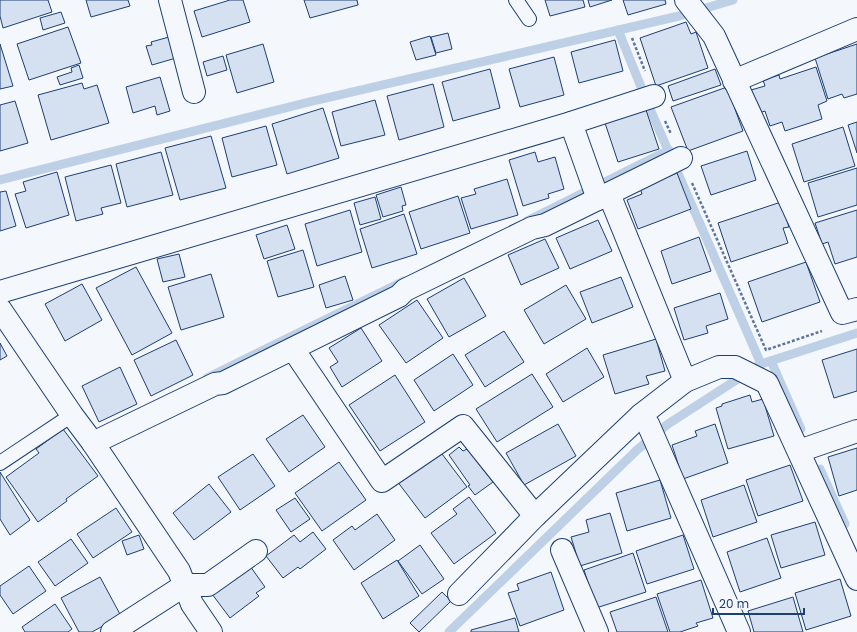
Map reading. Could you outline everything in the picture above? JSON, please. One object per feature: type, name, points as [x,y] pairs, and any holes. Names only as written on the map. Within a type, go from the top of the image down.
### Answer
[{"type":"street","points":[[170,0],[194,92]]},
{"type":"street","points":[[687,1],[714,36],[734,81],[850,311]]},
{"type":"street","points":[[734,81],[857,29]]},
{"type":"street","points":[[211,632],[192,604],[179,571],[1,307],[649,97]]},
{"type":"street","points":[[570,123],[599,192],[685,381]]},
{"type":"street","points":[[93,443],[215,384],[223,383],[293,349],[399,296],[405,290],[532,228],[545,225],[599,192],[676,161]]},
{"type":"street","points":[[293,349],[382,481],[463,426],[535,516]]},
{"type":"street","points":[[459,594],[535,516],[644,420],[685,381],[719,367],[735,367],[767,383],[799,451],[849,540],[857,579]]},
{"type":"street","points":[[644,420],[658,447],[739,632]]},
{"type":"street","points":[[799,451],[857,431]]},
{"type":"street","points":[[562,550],[597,632]]},
{"type":"street","points":[[112,632],[185,585],[208,585],[256,551]]},
{"type":"lane","points":[[516,0],[529,19]]},
{"type":"lane","points":[[0,462],[72,414]]},
{"type":"path","points":[[632,38],[649,97],[676,161],[766,350],[835,327],[850,311]]},
{"type":"building","points":[[0,0],[48,0],[52,12],[3,28],[0,16]]},
{"type":"building","points":[[86,0],[128,0],[130,6],[91,17]]},
{"type":"building","points":[[230,0],[243,0],[250,22],[202,37],[194,11]]},
{"type":"building","points":[[304,0],[357,0],[358,5],[310,18]]},
{"type":"building","points":[[545,0],[583,0],[585,7],[550,16]]},
{"type":"building","points":[[588,0],[612,0],[590,7]]},
{"type":"building","points":[[623,0],[665,0],[666,4],[628,15]]},
{"type":"building","points":[[61,12],[65,23],[43,30],[40,18]]},
{"type":"building","points":[[686,22],[691,34],[696,32],[708,68],[656,86],[640,38]]},
{"type":"building","points":[[68,27],[81,63],[29,80],[17,44]]},
{"type":"building","points":[[448,33],[452,49],[436,53],[431,37]]},
{"type":"building","points":[[430,36],[436,55],[416,60],[410,42]]},
{"type":"building","points":[[169,37],[176,58],[152,65],[146,46],[152,45],[151,42]]},
{"type":"building","points":[[615,40],[623,71],[579,83],[571,52]]},
{"type":"building","points":[[0,44],[13,86],[0,89]]},
{"type":"building","points":[[263,44],[274,82],[237,93],[226,55]]},
{"type":"building","points":[[857,44],[857,94],[844,98],[842,94],[828,99],[815,58]]},
{"type":"building","points":[[223,56],[227,70],[207,76],[203,62]]},
{"type":"building","points":[[554,57],[564,95],[520,107],[509,69]]},
{"type":"building","points":[[79,65],[83,78],[60,85],[57,77],[72,72],[71,68]]},
{"type":"building","points":[[816,67],[827,101],[818,105],[822,119],[785,131],[782,122],[770,126],[765,111],[759,113],[751,90],[765,86],[763,80],[779,75],[780,79]]},
{"type":"building","points":[[490,69],[500,108],[453,121],[442,82]]},
{"type":"building","points":[[715,69],[721,85],[673,101],[668,86]]},
{"type":"building","points":[[160,77],[170,111],[157,115],[155,106],[133,113],[126,87]]},
{"type":"building","points":[[82,83],[84,89],[97,85],[109,123],[51,140],[38,95]]},
{"type":"building","points":[[433,84],[444,127],[399,140],[387,96]]},
{"type":"building","points":[[727,87],[743,131],[688,151],[671,107]]},
{"type":"building","points":[[375,100],[385,135],[341,146],[332,112]]},
{"type":"building","points":[[15,101],[28,143],[0,151],[0,105]]},
{"type":"building","points":[[645,107],[659,149],[618,162],[604,120]]},
{"type":"building","points":[[323,108],[339,158],[287,174],[272,124]]},
{"type":"building","points":[[857,122],[857,153],[848,125]]},
{"type":"building","points":[[266,126],[277,165],[232,177],[222,138]]},
{"type":"building","points":[[843,127],[855,166],[804,182],[792,144]]},
{"type":"building","points":[[211,136],[226,188],[180,200],[165,148]]},
{"type":"building","points":[[747,151],[756,180],[711,195],[701,166]]},
{"type":"building","points":[[161,152],[173,195],[127,207],[116,164]]},
{"type":"building","points":[[535,152],[538,162],[555,157],[564,189],[548,194],[549,198],[523,206],[509,160]]},
{"type":"building","points":[[111,165],[121,203],[101,208],[103,214],[76,221],[65,177]]},
{"type":"building","points":[[857,168],[857,205],[818,217],[808,183]]},
{"type":"building","points":[[57,172],[69,215],[26,228],[15,194],[26,191],[23,182]]},
{"type":"building","points":[[677,173],[691,209],[638,229],[627,200],[642,194],[640,188]]},
{"type":"building","points":[[507,179],[518,215],[471,229],[461,198],[476,194],[474,189]]},
{"type":"building","points":[[401,187],[406,205],[402,206],[403,211],[383,217],[376,195]]},
{"type":"building","points":[[6,191],[16,226],[0,231],[0,192]]},
{"type":"building","points":[[458,196],[470,233],[421,249],[409,212]]},
{"type":"building","points":[[375,197],[381,219],[360,225],[354,203]]},
{"type":"building","points":[[781,202],[789,227],[783,228],[788,243],[731,262],[718,223]]},
{"type":"building","points":[[350,210],[362,252],[317,266],[305,224]]},
{"type":"building","points":[[857,210],[857,257],[835,264],[828,242],[822,244],[815,223]]},
{"type":"building","points":[[404,214],[417,254],[372,268],[360,229]]},
{"type":"building","points":[[598,220],[612,251],[570,269],[556,238]]},
{"type":"building","points":[[287,225],[295,249],[264,259],[256,235]]},
{"type":"building","points":[[699,237],[711,271],[672,284],[661,251]]},
{"type":"building","points":[[545,239],[559,268],[521,285],[508,255]]},
{"type":"building","points":[[303,250],[314,287],[278,297],[267,261]]},
{"type":"building","points":[[179,254],[185,277],[163,282],[157,259]]},
{"type":"building","points":[[806,262],[820,302],[762,322],[748,282]]},
{"type":"building","points":[[136,267],[172,333],[132,355],[96,288]]},
{"type":"building","points":[[211,274],[224,317],[181,330],[168,287]]},
{"type":"building","points":[[345,276],[353,300],[326,308],[319,285]]},
{"type":"building","points":[[621,277],[633,307],[592,323],[580,292]]},
{"type":"building","points":[[464,278],[486,316],[449,337],[427,299]]},
{"type":"building","points":[[82,284],[102,320],[65,341],[45,304]]},
{"type":"building","points":[[566,285],[586,319],[544,344],[524,310]]},
{"type":"building","points":[[720,293],[728,319],[706,326],[708,333],[684,340],[674,308]]},
{"type":"building","points":[[417,300],[443,338],[406,363],[379,325]]},
{"type":"building","points":[[361,328],[382,361],[342,387],[330,367],[338,362],[329,348]]},
{"type":"building","points":[[504,331],[524,362],[485,387],[465,355]]},
{"type":"building","points":[[656,339],[665,371],[646,376],[649,384],[615,394],[603,355]]},
{"type":"building","points":[[176,340],[193,375],[151,396],[134,360]]},
{"type":"building","points":[[0,343],[7,356],[0,360]]},
{"type":"building","points":[[587,348],[604,377],[563,402],[546,374]]},
{"type":"building","points":[[857,349],[857,391],[834,398],[822,360]]},
{"type":"building","points":[[453,354],[473,385],[434,411],[414,380]]},
{"type":"building","points":[[120,367],[137,404],[99,422],[82,386]]},
{"type":"building","points":[[532,374],[553,407],[497,442],[476,409]]},
{"type":"building","points":[[395,375],[425,422],[380,451],[349,405]]},
{"type":"building","points":[[750,395],[752,402],[763,399],[774,436],[728,449],[716,408],[722,406],[722,404]]},
{"type":"building","points":[[303,415],[325,447],[289,472],[266,439]]},
{"type":"building","points":[[558,424],[576,456],[524,485],[506,453]]},
{"type":"building","points":[[715,424],[728,463],[683,479],[672,445],[697,436],[695,431]]},
{"type":"building","points":[[63,429],[98,476],[66,499],[67,501],[38,522],[6,477],[39,453],[36,449]]},
{"type":"building","points":[[459,447],[463,451],[467,449],[493,482],[475,495],[468,486],[470,485],[449,455]]},
{"type":"building","points":[[857,448],[857,490],[839,496],[828,457]]},
{"type":"building","points":[[439,450],[467,487],[425,518],[397,481]]},
{"type":"building","points":[[253,454],[275,486],[240,510],[218,477]]},
{"type":"building","points":[[339,462],[366,500],[322,531],[295,493]]},
{"type":"building","points":[[790,465],[803,501],[758,516],[746,480]]},
{"type":"building","points":[[0,472],[30,520],[10,535],[0,519]]},
{"type":"building","points":[[660,480],[671,518],[627,531],[616,493]]},
{"type":"building","points":[[209,484],[231,512],[194,540],[173,513]]},
{"type":"building","points":[[744,485],[757,522],[713,537],[701,500]]},
{"type":"building","points":[[469,497],[496,533],[454,564],[431,533],[457,514],[453,509]]},
{"type":"building","points":[[295,498],[310,519],[291,532],[276,510]]},
{"type":"building","points":[[116,508],[132,532],[93,558],[77,534]]},
{"type":"building","points":[[610,513],[622,553],[580,566],[571,537],[589,532],[586,520]]},
{"type":"building","points":[[377,514],[395,540],[354,570],[333,540],[352,526],[355,530]]},
{"type":"building","points":[[815,522],[825,555],[781,568],[771,535]]},
{"type":"building","points":[[313,532],[326,549],[300,569],[298,567],[283,578],[266,556],[294,535],[300,542]]},
{"type":"building","points":[[139,535],[144,549],[127,555],[122,541]]},
{"type":"building","points":[[683,535],[694,569],[647,584],[636,551]]},
{"type":"building","points":[[767,538],[781,578],[740,592],[727,552]]},
{"type":"building","points":[[71,539],[88,563],[55,586],[38,562]]},
{"type":"building","points":[[420,545],[444,579],[422,594],[398,561]]},
{"type":"building","points":[[633,553],[646,592],[596,608],[584,570]]},
{"type":"building","points":[[397,560],[419,596],[383,619],[361,583]]},
{"type":"building","points":[[29,566],[46,591],[13,614],[0,595],[0,586]]},
{"type":"building","points":[[250,566],[265,587],[256,593],[259,596],[230,618],[212,594]]},
{"type":"building","points":[[551,572],[564,610],[520,626],[508,593],[519,590],[517,584]]},
{"type":"building","points":[[100,577],[121,616],[92,632],[79,632],[61,598]]},
{"type":"building","points":[[840,579],[851,616],[806,630],[795,593]]},
{"type":"building","points":[[701,580],[713,618],[696,623],[698,626],[680,632],[670,632],[657,594]]},
{"type":"building","points":[[442,592],[451,601],[419,632],[410,623]]},
{"type":"building","points":[[656,597],[668,632],[617,632],[610,612]]},
{"type":"building","points":[[793,597],[803,632],[754,632],[748,611]]},
{"type":"building","points":[[55,604],[72,629],[68,632],[25,632],[22,627]]},
{"type":"building","points":[[515,618],[519,632],[471,632],[471,630]]},
{"type":"waterway","points":[[0,180],[309,102],[679,16],[733,0]]},
{"type":"waterway","points":[[618,30],[650,109],[761,364]]},
{"type":"waterway","points":[[527,221],[669,150]]},
{"type":"waterway","points":[[207,378],[404,281]]},
{"type":"waterway","points":[[449,632],[637,450],[668,424],[761,364],[857,333]]},
{"type":"waterway","points":[[771,361],[801,429]]},
{"type":"waterway","points":[[820,469],[845,524]]}]
